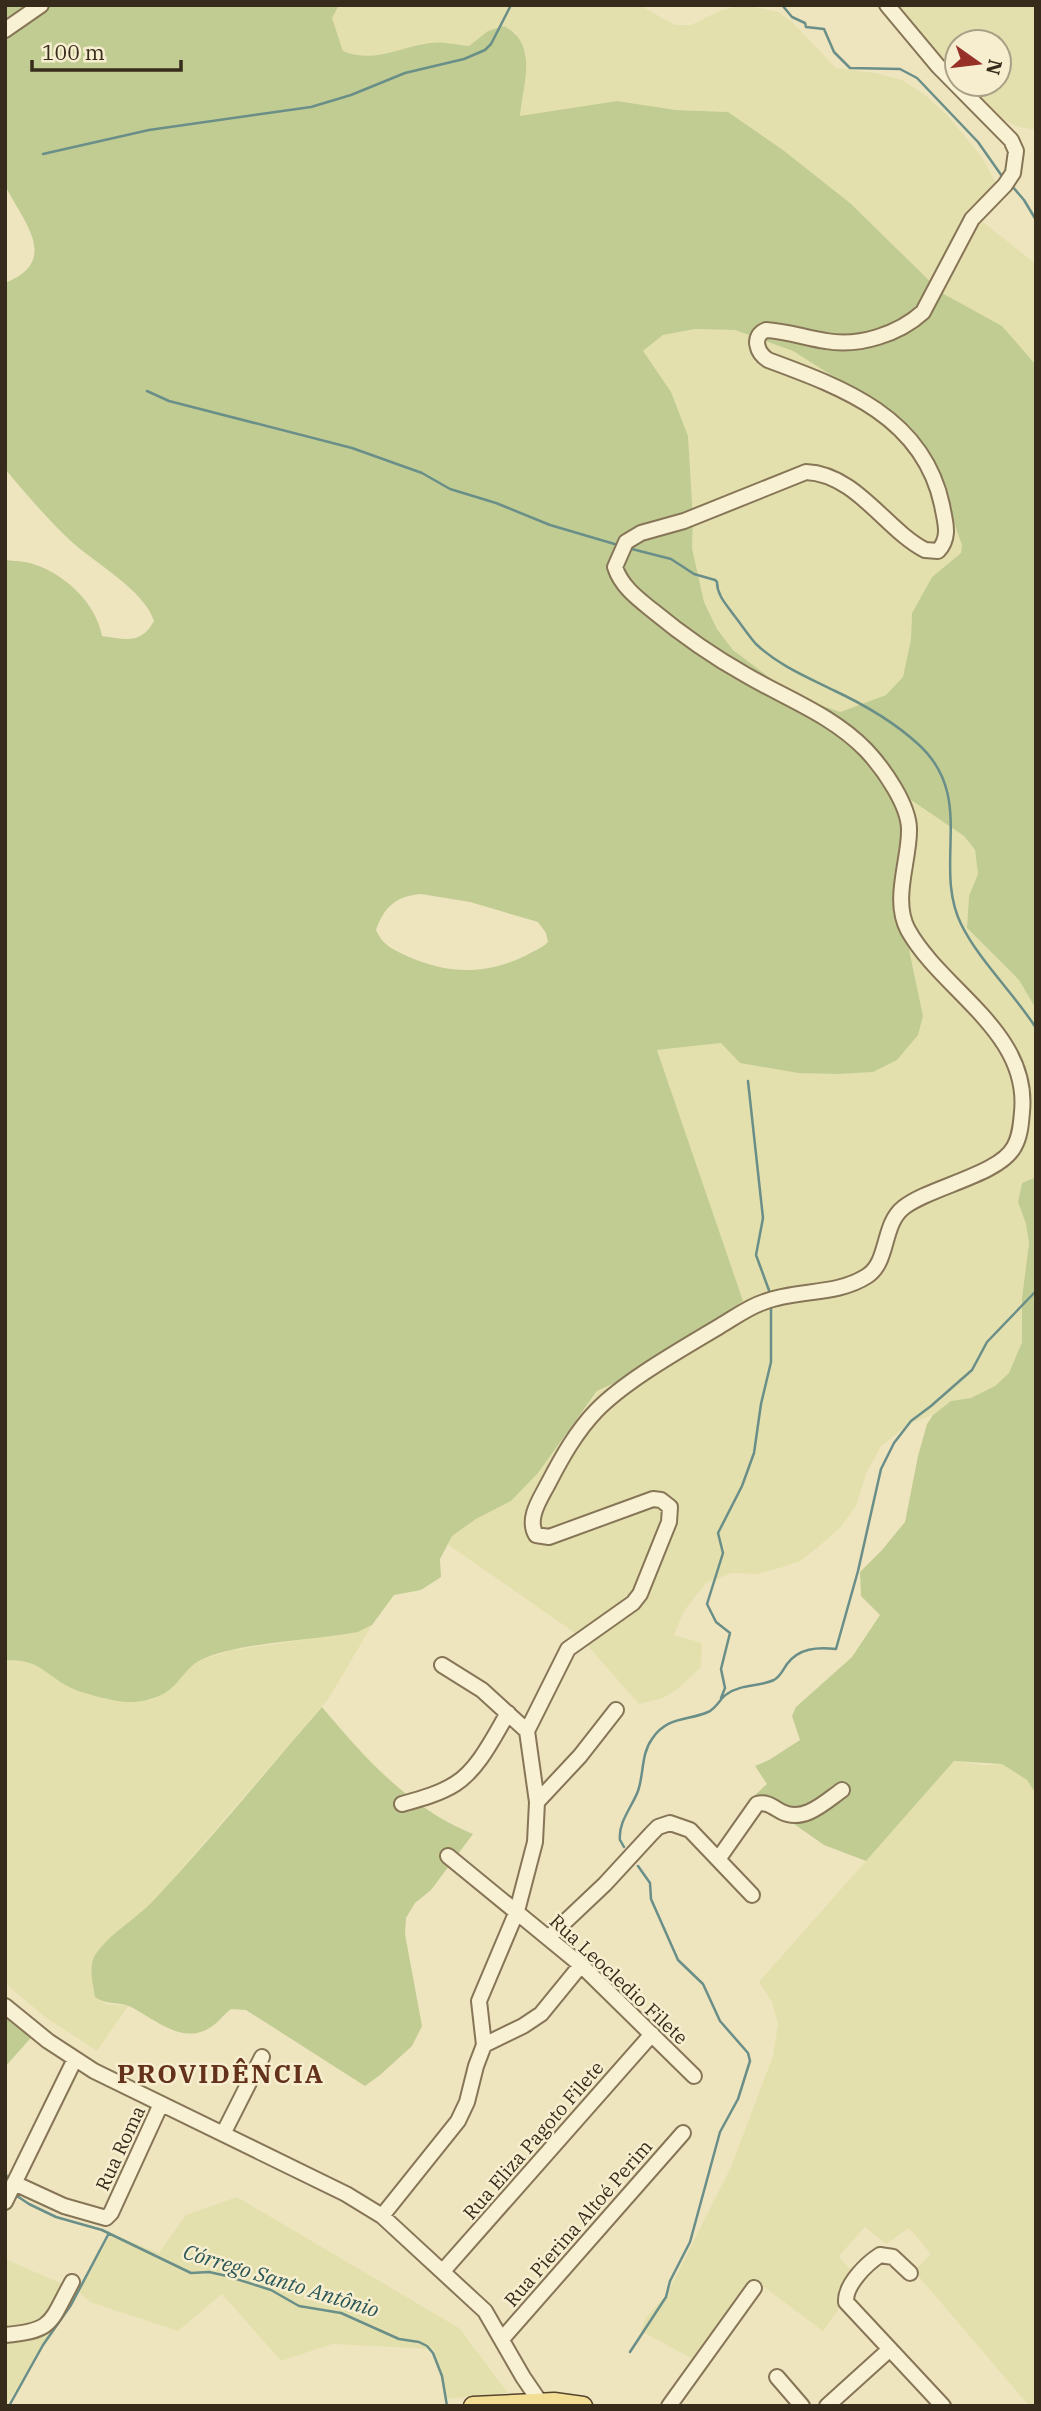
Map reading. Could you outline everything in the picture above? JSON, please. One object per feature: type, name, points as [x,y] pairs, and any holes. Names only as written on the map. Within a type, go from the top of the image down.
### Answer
[{"type":"main road","points":[[473,2406],[540,2402],[583,2406]]},
{"type":"street","points":[[5,30],[41,5]]},
{"type":"street","points":[[382,2216],[458,2121],[467,2102],[484,2045],[479,2001],[517,1911],[534,1842],[537,1802],[527,1731],[564,1655],[575,1643],[634,1603],[671,1514],[666,1503],[653,1499],[550,1537],[536,1535],[532,1529],[533,1516],[560,1461],[579,1430],[612,1396],[753,1306],[800,1293],[831,1290],[869,1275],[876,1267],[888,1231],[900,1210],[915,1199],[960,1181],[1007,1157],[1015,1146],[1021,1125],[1024,1096],[1014,1065],[1000,1038],[972,1003],[916,943],[905,924],[901,896],[910,827],[891,782],[870,754],[833,721],[744,674],[683,636],[623,584],[615,567],[626,542],[641,533],[684,521],[807,472],[833,478],[863,498],[925,550],[939,551],[945,544],[946,525],[928,464],[904,432],[880,411],[848,391],[768,360],[757,345],[759,336],[766,330],[838,343],[871,338],[911,323],[923,312],[972,219],[1013,173],[1016,151],[1011,140],[939,66],[887,5]]},
{"type":"street","points":[[442,1665],[482,1690],[527,1731]]},
{"type":"street","points":[[537,1802],[580,1756],[616,1710]]},
{"type":"street","points":[[402,1804],[457,1783],[479,1758],[509,1713]]},
{"type":"street","points":[[719,1858],[757,1804],[766,1803],[788,1815],[801,1815],[821,1806],[842,1790]]},
{"type":"street","points":[[549,1937],[606,1884],[658,1827],[670,1823],[697,1836],[752,1895]]},
{"type":"street","name":"Rua Leocledio Filete","points":[[448,1856],[549,1937],[694,2076]]},
{"type":"street","points":[[484,2045],[541,2014],[580,1965]]},
{"type":"street","points":[[5,2006],[75,2059],[103,2076],[346,2194],[382,2216],[485,2311],[540,2402]]},
{"type":"street","name":"Rua Eliza Pagoto Filete","points":[[443,2271],[652,2034]]},
{"type":"street","points":[[223,2133],[262,2057]]},
{"type":"street","points":[[10,2192],[75,2059]]},
{"type":"street","name":"Rua Roma","points":[[10,2192],[98,2217],[109,2216],[161,2104]]},
{"type":"street","name":"Rua Pierina Altoé Perim","points":[[502,2339],[683,2133]]},
{"type":"street","points":[[910,2273],[893,2257],[880,2255],[870,2263],[846,2294],[846,2302],[943,2406]]},
{"type":"street","points":[[5,2335],[44,2328],[72,2283]]},
{"type":"street","points":[[669,2406],[754,2288]]},
{"type":"street","points":[[827,2406],[890,2348]]},
{"type":"street","points":[[778,2377],[802,2406]]},
{"type":"shaded area","points":[[339,5],[639,5],[675,25],[691,25],[719,11],[734,7],[750,6],[778,12],[792,22],[836,68],[876,73],[902,80],[924,94],[947,115],[982,157],[1000,191],[979,219],[1036,264],[1036,365],[1002,326],[942,293],[850,203],[783,150],[728,112],[676,110],[617,101],[520,117],[526,53],[516,33],[504,26],[488,31],[469,46],[408,48],[376,56],[354,56],[343,51],[331,17]]},
{"type":"shaded area","points":[[890,5],[1036,5],[1036,130],[1000,119],[980,98],[1013,98],[1013,28],[943,28],[943,61],[922,43]]},
{"type":"shaded area","points":[[695,329],[735,330],[793,351],[847,385],[895,421],[939,490],[952,516],[962,545],[961,553],[932,577],[912,613],[911,639],[903,678],[886,695],[840,712],[824,708],[752,666],[733,650],[717,629],[704,602],[692,548],[693,520],[643,351],[663,335]]},
{"type":"shaded area","points":[[897,781],[911,800],[964,836],[975,851],[978,874],[969,896],[967,928],[1019,980],[1036,1009],[1036,1177],[1022,1183],[1018,1202],[1029,1243],[1022,1298],[1022,1342],[1009,1373],[995,1386],[971,1399],[951,1401],[933,1415],[909,1424],[881,1446],[866,1474],[856,1506],[840,1528],[800,1561],[758,1574],[732,1573],[706,1583],[684,1611],[674,1635],[702,1643],[701,1667],[679,1688],[663,1698],[639,1704],[578,1635],[447,1544],[452,1536],[476,1519],[511,1501],[538,1473],[598,1391],[617,1383],[742,1300],[657,1050],[722,1043],[740,1063],[798,1073],[923,1016],[901,910],[911,876],[911,849]]},
{"type":"shaded area","points":[[372,1625],[329,1698],[152,1903],[94,1957],[91,1967],[95,1997],[106,2004],[128,2006],[97,2051],[45,2017],[5,1983],[5,1660],[33,1662],[68,1687],[96,1695],[125,1702],[151,1700],[173,1688],[185,1670],[203,1659],[233,1650],[358,1632]]},
{"type":"shaded area","points":[[954,1761],[1002,1764],[1027,1780],[1036,1794],[1036,2406],[1029,2406],[914,2271],[931,2254],[909,2228],[886,2244],[865,2227],[839,2256],[859,2281],[823,2331],[756,2281],[700,2363],[641,2331],[646,2317],[667,2294],[731,2167],[773,2056],[778,2024],[772,2002],[759,1982]]},
{"type":"shaded area","points":[[237,2197],[459,2328],[508,2393],[446,2399],[434,2349],[332,2344],[281,2361],[222,2294],[178,2331],[90,2302],[79,2292],[5,2406],[5,2259],[79,2291],[111,2234],[159,2253],[186,2215]]},
{"type":"green space","points":[[5,5],[339,5],[332,18],[343,51],[365,56],[435,43],[469,46],[488,31],[504,26],[522,43],[525,54],[520,116],[617,101],[676,110],[728,112],[783,150],[850,203],[942,293],[1002,326],[1036,365],[1036,1009],[1019,980],[967,928],[969,896],[978,874],[975,850],[964,836],[911,800],[899,783],[911,849],[911,876],[901,911],[923,1016],[918,1035],[897,1060],[873,1072],[798,1073],[740,1063],[721,1043],[657,1050],[743,1301],[643,1370],[597,1391],[538,1473],[511,1501],[476,1519],[452,1536],[440,1559],[441,1577],[421,1590],[394,1595],[372,1625],[358,1632],[222,1652],[195,1663],[164,1694],[137,1702],[87,1694],[67,1686],[33,1664],[5,1660],[5,560],[33,564],[67,582],[86,601],[99,624],[102,636],[132,639],[144,634],[154,621],[149,610],[130,588],[63,534],[5,469],[5,283],[22,274],[31,263],[35,251],[28,226],[5,185]],"holes":[[[695,329],[735,330],[793,351],[847,385],[895,421],[939,490],[962,545],[961,553],[932,577],[912,613],[911,639],[903,677],[886,695],[840,712],[809,701],[774,681],[733,650],[717,629],[704,602],[692,548],[688,436],[671,392],[643,351],[663,335]],[[421,894],[470,902],[538,922],[546,933],[548,942],[525,956],[496,967],[467,970],[424,963],[390,947],[376,930],[392,904],[405,897]]]},
{"type":"green space","points":[[1036,1177],[1036,1794],[1027,1780],[1002,1764],[954,1761],[866,1861],[824,1845],[754,1796],[767,1784],[755,1766],[800,1740],[792,1716],[796,1707],[852,1657],[880,1615],[861,1596],[860,1572],[905,1522],[927,1424],[933,1415],[951,1401],[971,1398],[995,1386],[1009,1373],[1022,1342],[1022,1298],[1029,1243],[1018,1202],[1022,1183]]},
{"type":"green space","points":[[322,1707],[372,1763],[409,1796],[429,1811],[473,1834],[431,1890],[415,1903],[406,1918],[405,1934],[422,2026],[412,2046],[365,2086],[246,2010],[231,2009],[214,2025],[201,2032],[180,2032],[159,2024],[131,2007],[104,2002],[95,1997],[92,1975],[93,1960],[101,1947],[154,1900]]},
{"type":"green space","points":[[5,2008],[36,2032],[5,2067]]},
{"type":"waterway","points":[[43,154],[149,130],[311,107],[351,95],[405,73],[464,59],[485,50],[491,44],[511,5]]},
{"type":"waterway","points":[[782,5],[792,17],[805,23],[806,27],[824,29],[834,52],[850,68],[900,69],[917,78],[978,142],[1004,179]]},
{"type":"waterway","points":[[1012,186],[1036,220]]},
{"type":"waterway","points":[[147,391],[169,401],[352,448],[422,473],[450,489],[496,503],[550,525],[618,545]]},
{"type":"waterway","points":[[628,548],[671,559],[694,574],[715,580],[725,603],[753,641],[765,651],[793,670],[856,701],[888,721],[918,744],[936,764],[946,786],[950,808],[950,878],[953,901],[961,924],[1036,1028]]},
{"type":"waterway","points":[[748,1081],[763,1218],[756,1255],[770,1293]]},
{"type":"waterway","points":[[624,1847],[620,1840],[621,1827],[638,1791],[646,1751],[652,1739],[664,1726],[708,1712],[732,1691],[774,1680],[792,1659],[803,1652],[836,1649],[858,1571],[881,1469],[894,1443],[911,1421],[972,1370],[987,1342],[1036,1291]]},
{"type":"waterway","points":[[721,1698],[725,1688],[721,1669],[730,1633],[716,1622],[707,1604],[723,1553],[718,1533],[742,1486],[754,1453],[761,1404],[771,1362],[771,1307]]},
{"type":"waterway","points":[[630,2352],[666,2297],[670,2281],[690,2242],[720,2132],[738,2099],[750,2061],[748,2053],[720,2021],[703,1984],[678,1960],[651,1899],[650,1883],[638,1866]]},
{"type":"waterway","name":"Córrego Santo Antônio","points":[[5,2172],[9,2182]]},
{"type":"waterway","name":"Córrego Santo Antônio","points":[[14,2194],[56,2217],[102,2230],[191,2273],[209,2272],[227,2276],[271,2290],[299,2306],[341,2313],[399,2339],[419,2342],[433,2353],[442,2376],[447,2406]]},
{"type":"waterway","points":[[9,2406],[43,2345],[71,2305],[109,2233]]},
{"type":"district","name":"PROVIDÊNCIA","points":[[221,2074]]}]
